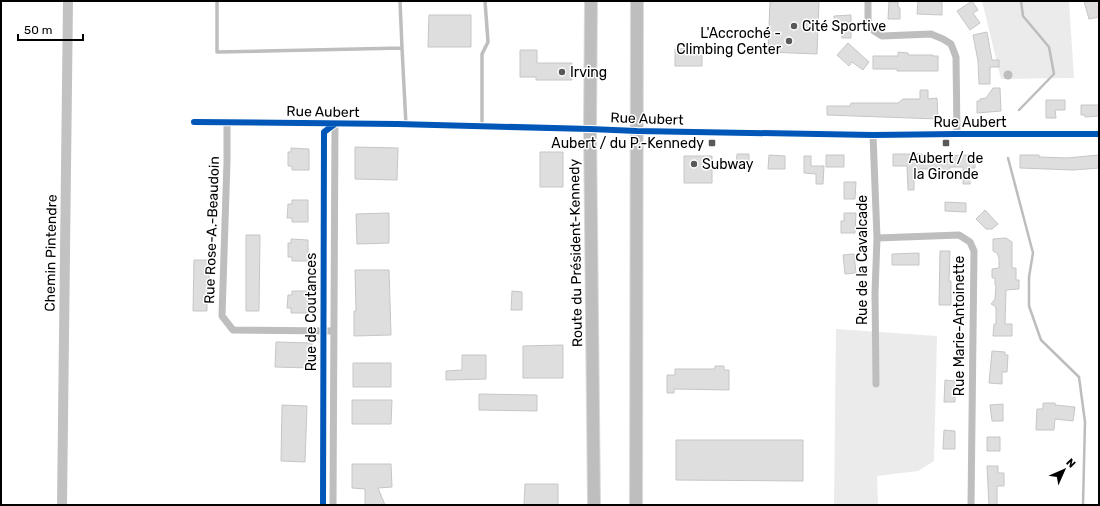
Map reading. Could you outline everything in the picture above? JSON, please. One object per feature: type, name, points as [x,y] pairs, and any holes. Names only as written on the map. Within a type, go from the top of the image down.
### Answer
[{"type":"main road","name":"Route du Président-Kennedy","points":[[591,1],[590,129],[594,505]]},
{"type":"main road","points":[[636,505],[637,1]]},
{"type":"street","name":"Chemin Pintendre","points":[[62,505],[68,1]]},
{"type":"street","points":[[868,1],[868,23],[874,31],[882,36],[931,34],[951,44],[956,57],[957,134]]},
{"type":"street","name":"Rue Aubert","points":[[194,122],[482,126],[637,131],[873,135],[1099,134]]},
{"type":"street","name":"Rue Rose-A.-Beaudoin","points":[[227,123],[228,161],[222,316],[233,330],[334,331]]},
{"type":"street","name":"Rue de Coutances","points":[[333,505],[335,124]]},
{"type":"street","name":"Rue de la Cavalcade","points":[[873,135],[877,238],[876,384]]},
{"type":"street","name":"Rue Marie-Antoinette","points":[[877,238],[959,235],[970,242],[974,251],[971,505]]},
{"type":"lane","points":[[217,1],[217,52],[402,48]]},
{"type":"lane","points":[[400,1],[406,125]]},
{"type":"lane","points":[[482,126],[482,54],[488,42],[485,1]]},
{"type":"shaded area","points":[[982,1],[1069,1],[1074,78],[1001,79]]},
{"type":"shaded area","points":[[1008,70],[1013,75],[1008,80],[1003,75]]},
{"type":"shaded area","points":[[836,329],[937,336],[934,461],[918,471],[877,476],[878,505],[834,505]]},
{"type":"building","name":"Cité Sportive","points":[[770,1],[819,1],[817,54],[768,52]]},
{"type":"building","points":[[918,1],[942,1],[942,15],[917,14]]},
{"type":"building","points":[[972,1],[978,10],[973,13],[980,23],[970,30],[957,11]]},
{"type":"building","points":[[1084,1],[1099,1],[1099,17],[1089,19]]},
{"type":"building","points":[[889,2],[898,2],[898,7],[900,8],[900,19],[888,19]]},
{"type":"building","points":[[429,15],[471,15],[471,47],[428,47]]},
{"type":"building","points":[[851,15],[851,38],[842,38],[841,28],[837,28],[837,23],[834,23],[834,16]]},
{"type":"building","points":[[987,32],[992,60],[999,60],[999,67],[990,67],[990,84],[979,84],[978,61],[973,35]]},
{"type":"building","points":[[848,43],[869,62],[863,70],[852,62],[849,66],[837,55]]},
{"type":"building","points":[[702,48],[702,66],[675,66],[675,49]]},
{"type":"building","points":[[520,50],[537,50],[537,63],[572,63],[572,80],[536,80],[536,77],[520,77]]},
{"type":"building","points":[[898,52],[908,53],[908,55],[938,56],[938,71],[897,71],[897,69],[873,69],[873,56],[898,56]]},
{"type":"building","points":[[993,88],[1000,88],[1001,111],[977,113],[977,101],[986,98]]},
{"type":"building","points":[[920,90],[928,90],[928,99],[937,98],[938,119],[827,115],[827,106],[850,106],[851,103],[898,103],[903,99],[920,99]]},
{"type":"building","points":[[1046,100],[1065,100],[1065,110],[1055,110],[1056,118],[1046,118]]},
{"type":"building","points":[[1081,105],[1099,105],[1099,116],[1085,117],[1085,115],[1081,115]]},
{"type":"building","points":[[355,147],[398,148],[397,180],[355,179]]},
{"type":"building","points":[[291,148],[309,149],[309,170],[292,170],[292,166],[288,166],[288,152],[291,152]]},
{"type":"building","points":[[540,152],[563,152],[563,187],[540,187]]},
{"type":"building","points":[[737,154],[749,154],[749,169],[736,168]]},
{"type":"building","points":[[893,154],[922,154],[930,156],[975,155],[975,168],[970,168],[970,184],[963,184],[963,167],[950,167],[950,171],[939,171],[939,169],[920,169],[919,176],[914,175],[914,190],[908,190],[907,166],[893,166]]},
{"type":"building","points":[[769,155],[785,156],[785,169],[768,169]]},
{"type":"building","points":[[826,155],[844,155],[844,167],[826,167]]},
{"type":"building","points":[[1020,155],[1039,155],[1039,157],[1067,158],[1099,155],[1099,168],[1073,170],[1020,168]]},
{"type":"building","points":[[684,156],[712,156],[712,183],[684,183]]},
{"type":"building","points":[[804,156],[811,156],[811,166],[824,166],[823,184],[816,184],[816,174],[804,173]]},
{"type":"building","points":[[844,182],[856,182],[855,199],[844,199]]},
{"type":"building","points":[[292,200],[308,200],[308,222],[292,222],[292,218],[287,218],[288,204],[292,204]]},
{"type":"building","points":[[945,202],[966,203],[966,212],[945,211]]},
{"type":"building","points":[[985,210],[998,224],[992,229],[986,229],[976,219]]},
{"type":"building","points":[[389,213],[389,243],[357,244],[356,214]]},
{"type":"building","points":[[844,213],[856,213],[855,233],[841,233],[841,221],[844,221]]},
{"type":"building","points":[[246,235],[260,235],[259,311],[246,311]]},
{"type":"building","points":[[1006,238],[1012,242],[1012,268],[1016,268],[1016,280],[1019,280],[1019,289],[1006,290],[1005,324],[1012,324],[1012,336],[993,336],[994,324],[996,324],[996,309],[995,306],[991,304],[995,299],[996,285],[995,278],[992,278],[992,269],[999,268],[999,258],[997,253],[993,251],[993,239]]},
{"type":"building","points":[[291,239],[308,240],[308,261],[292,261],[292,257],[288,257],[288,243],[291,243]]},
{"type":"building","points":[[940,251],[950,251],[949,281],[951,281],[951,305],[939,305]]},
{"type":"building","points":[[919,253],[919,265],[892,265],[892,254]]},
{"type":"building","points":[[854,254],[856,273],[845,274],[843,255]]},
{"type":"building","points":[[194,260],[209,260],[207,311],[193,311]]},
{"type":"building","points":[[355,270],[389,270],[391,335],[354,336],[354,311],[356,311]]},
{"type":"building","points":[[292,291],[308,291],[308,313],[291,313],[291,308],[287,308],[288,295],[292,295]]},
{"type":"building","points":[[512,291],[522,292],[522,310],[511,310]]},
{"type":"building","points":[[276,342],[312,343],[311,368],[275,367]]},
{"type":"building","points":[[563,345],[563,378],[523,378],[523,346]]},
{"type":"building","points":[[992,351],[1005,352],[1005,355],[1008,355],[1007,372],[1002,372],[1002,384],[989,383]]},
{"type":"building","points":[[462,355],[486,355],[486,379],[446,380],[446,371],[462,370]]},
{"type":"building","points":[[353,363],[391,363],[391,387],[353,387]]},
{"type":"building","points":[[715,366],[724,366],[724,370],[729,370],[729,390],[674,389],[674,393],[667,393],[667,375],[675,375],[675,369],[715,369]]},
{"type":"building","points":[[945,380],[955,381],[955,402],[944,402]]},
{"type":"building","points":[[479,394],[537,395],[537,411],[479,410]]},
{"type":"building","points":[[352,400],[392,400],[391,424],[352,424]]},
{"type":"building","points":[[1043,403],[1055,403],[1055,405],[1075,407],[1073,421],[1055,419],[1054,430],[1036,430],[1037,409],[1043,409]]},
{"type":"building","points":[[1003,404],[1003,421],[992,421],[990,405]]},
{"type":"building","points":[[282,405],[307,406],[305,462],[281,461]]},
{"type":"building","points":[[944,430],[955,431],[955,449],[943,449]]},
{"type":"building","points":[[987,437],[1000,437],[1000,451],[987,451]]},
{"type":"building","points":[[676,440],[803,440],[803,481],[676,480]]},
{"type":"building","points":[[352,464],[391,464],[392,487],[378,488],[385,505],[365,505],[365,489],[352,488]]},
{"type":"building","points":[[987,466],[998,466],[998,473],[1004,473],[1004,486],[997,486],[997,505],[989,505]]},
{"type":"building","points":[[525,484],[558,484],[558,505],[524,505]]},
{"type":"waterway","points":[[1019,110],[1054,74],[1049,47],[1023,16],[1021,1]]},
{"type":"waterway","points":[[1008,158],[1033,253],[1029,277],[1029,306],[1041,340],[1079,377],[1085,422],[1083,505]]},
{"type":"cycle path","points":[[194,122],[397,124],[637,131],[873,135],[1099,134]]},
{"type":"cycle path","points":[[323,505],[324,132],[335,124]]},
{"type":"place","name":"Cité Sportive","points":[[794,26]]},
{"type":"place","name":"L'Accroché - Climbing Center","points":[[789,41]]},
{"type":"place","name":"Irving","points":[[562,72]]},
{"type":"place","name":"Aubert / du P.-Kennedy","points":[[712,143]]},
{"type":"place","name":"Aubert / de la Gironde","points":[[946,143]]},
{"type":"place","name":"Subway","points":[[694,164]]}]
